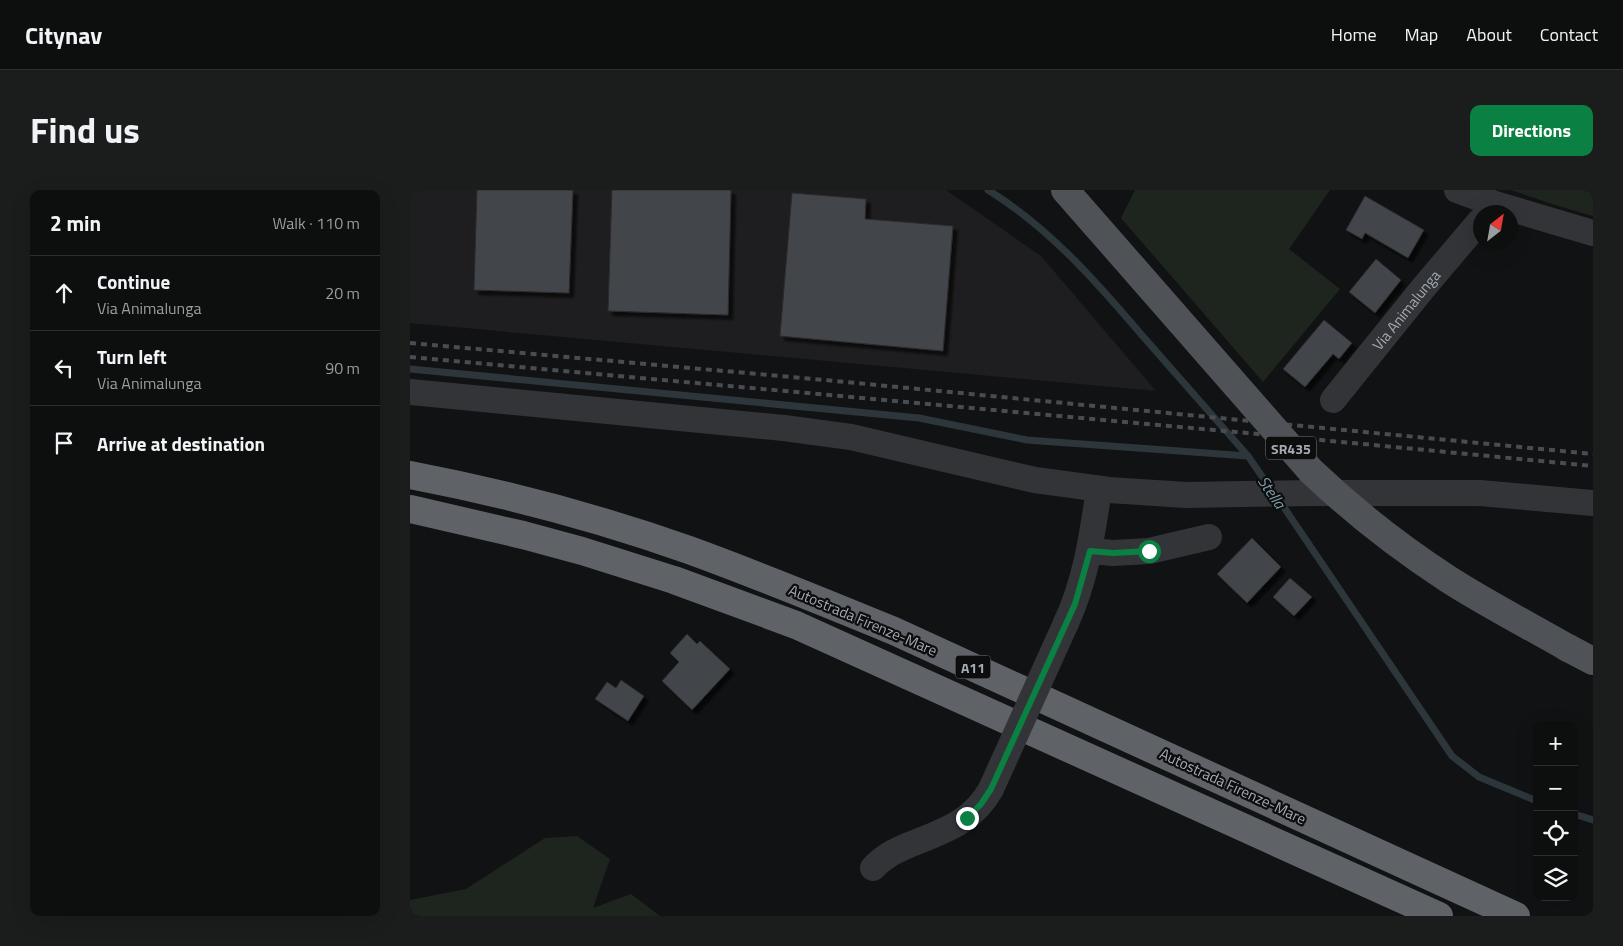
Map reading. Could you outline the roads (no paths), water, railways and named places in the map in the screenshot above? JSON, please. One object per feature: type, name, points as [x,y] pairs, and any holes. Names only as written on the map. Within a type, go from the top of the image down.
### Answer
[{"type":"highway","name":"Autostrada Firenze-Mare","points":[[410,476],[544,506],[615,526],[687,550],[813,597],[894,631],[1516,916]]},
{"type":"highway","name":"Autostrada Firenze-Mare","points":[[410,509],[523,535],[582,551],[674,580],[796,625],[1439,916]]},
{"type":"main road","name":"SR435","points":[[1065,190],[1311,470],[1340,499],[1396,544],[1450,580],[1593,661]]},
{"type":"street","points":[[1457,190],[1477,205]]},
{"type":"street","points":[[1518,219],[1593,233]]},
{"type":"street","name":"Via Animalunga","points":[[1333,400],[1424,287],[1473,230]]},
{"type":"street","points":[[410,392],[774,427],[851,437],[1035,480],[1099,489],[1186,495],[1253,493],[1480,493],[1593,503]]},
{"type":"street","points":[[873,868],[889,854],[954,827],[967,818],[981,804],[991,789],[1080,591],[1090,551],[1099,489]]},
{"type":"street","points":[[1090,551],[1113,553],[1149,551],[1209,537]]},
{"type":"waterway","name":"Stella","points":[[988,190],[1031,221],[1088,274],[1248,456],[1270,488]]},
{"type":"waterway","points":[[410,369],[919,418],[1027,440],[1248,456]]},
{"type":"waterway","name":"Stella","points":[[1279,500],[1452,756],[1479,777],[1533,799]]},
{"type":"waterway","name":"Stella","points":[[1578,815],[1593,820]]},
{"type":"railway","points":[[410,343],[825,380],[1593,454]]},
{"type":"railway","points":[[410,357],[1593,466]]}]
